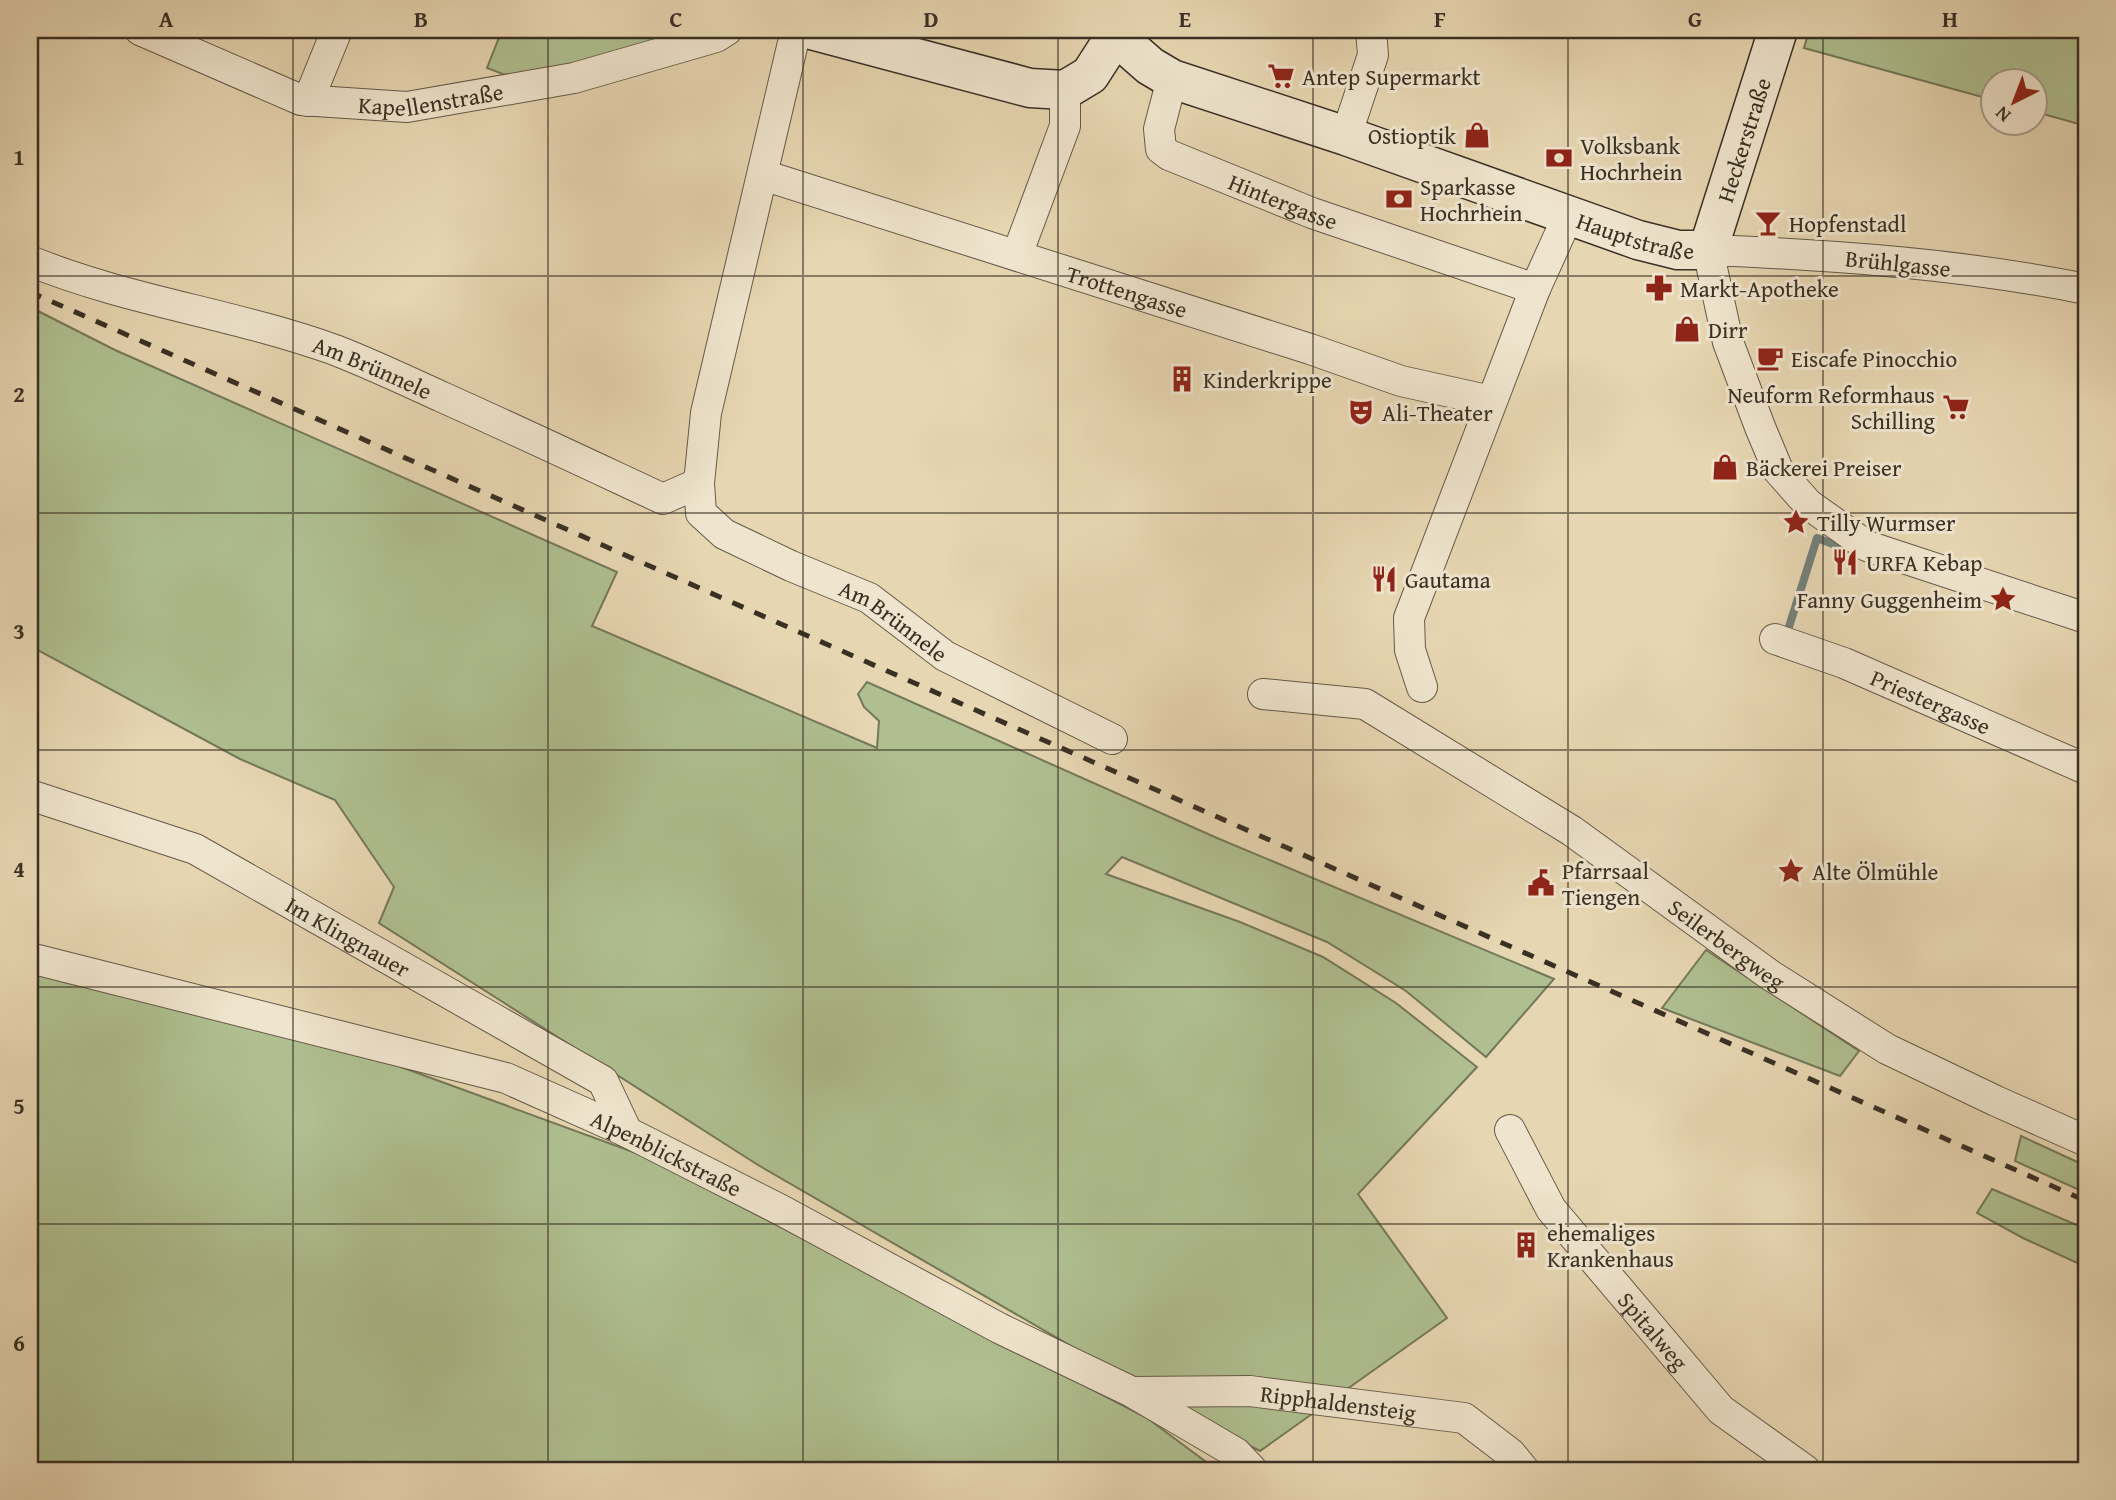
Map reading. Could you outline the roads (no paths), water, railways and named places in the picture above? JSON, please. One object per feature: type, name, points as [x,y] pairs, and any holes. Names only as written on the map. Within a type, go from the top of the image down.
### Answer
[{"type":"street","name":"Kapellenstraße","points":[[140,30],[301,100],[407,107],[574,78],[716,37],[727,30]]},
{"type":"street","points":[[308,101],[337,30]]},
{"type":"street","name":"Am Brünnele","points":[[796,30],[706,413],[699,483],[701,513],[724,534],[791,566],[869,598],[945,656],[1111,739]]},
{"type":"street","points":[[811,30],[1030,88],[1065,90],[1090,75],[1112,33]]},
{"type":"street","points":[[1346,136],[1373,55],[1371,30]]},
{"type":"street","name":"Heckerstraße","points":[[1708,250],[1778,30]]},
{"type":"street","name":"Hauptstraße","points":[[1112,33],[1150,66],[1172,79],[1346,136],[1638,240],[1678,250],[1708,250],[1728,342],[1760,428],[1778,470],[1808,504],[1867,546],[2086,618]]},
{"type":"street","name":"Hintergasse","points":[[1172,79],[1158,130],[1161,149],[1169,155],[1312,213],[1535,289]]},
{"type":"street","points":[[1017,255],[1065,126],[1065,90]]},
{"type":"street","name":"Trottengasse","points":[[763,175],[1310,349],[1401,381],[1491,401]]},
{"type":"street","points":[[1422,687],[1409,650],[1409,618],[1535,289],[1568,216]]},
{"type":"street","name":"Brühlgasse","points":[[1708,250],[1817,255],[2025,276],[2086,289]]},
{"type":"street","name":"Am Brünnele","points":[[30,261],[55,272],[336,351],[488,417],[663,499],[699,483]]},
{"type":"street","name":"Priestergasse","points":[[1774,639],[1844,663],[2086,769]]},
{"type":"street","name":"Seilerbergweg","points":[[1263,694],[1365,704],[1572,831],[1770,975],[1888,1049],[2086,1141]]},
{"type":"street","name":"Im Klingnauer","points":[[30,795],[195,849],[603,1081],[626,1132]]},
{"type":"street","name":"Alpenblickstraße","points":[[30,958],[506,1079],[626,1132],[781,1210],[999,1328],[1132,1392],[1236,1453],[1252,1470]]},
{"type":"street","name":"Spitalweg","points":[[1510,1130],[1551,1209],[1721,1410],[1805,1470]]},
{"type":"street","name":"Ripphaldensteig","points":[[1132,1392],[1250,1391],[1464,1418],[1511,1454],[1524,1470]]},
{"type":"waterway","points":[[1788,630],[1817,538],[1854,552]]},
{"type":"railway","points":[[30,292],[2086,1201]]},
{"type":"place","name":"Antep Supermarkt","points":[[1281,76]]},
{"type":"place","name":"Ostioptik","points":[[1477,135]]},
{"type":"place","name":"Volksbank Hochrhein","points":[[1559,158]]},
{"type":"place","name":"Sparkasse Hochrhein","points":[[1399,199]]},
{"type":"place","name":"Hopfenstadl","points":[[1768,223]]},
{"type":"place","name":"Markt-Apotheke","points":[[1659,288]]},
{"type":"place","name":"Dirr","points":[[1687,329]]},
{"type":"place","name":"Eiscafe Pinocchio","points":[[1770,358]]},
{"type":"place","name":"Kinderkrippe","points":[[1182,379]]},
{"type":"place","name":"Neuform Reformhaus Schilling","points":[[1956,407]]},
{"type":"place","name":"Ali-Theater","points":[[1361,412]]},
{"type":"place","name":"Bäckerei Preiser","points":[[1725,467]]},
{"type":"place","name":"Tilly Wurmser","points":[[1796,522]]},
{"type":"place","name":"URFA Kebap","points":[[1845,562]]},
{"type":"place","name":"Gautama","points":[[1384,579]]},
{"type":"place","name":"Fanny Guggenheim","points":[[2003,599]]},
{"type":"place","name":"Alte Ölmühle","points":[[1791,871]]},
{"type":"place","name":"Pfarrsaal Tiengen","points":[[1541,883]]},
{"type":"place","name":"ehemaliges Krankenhaus","points":[[1526,1245]]}]
